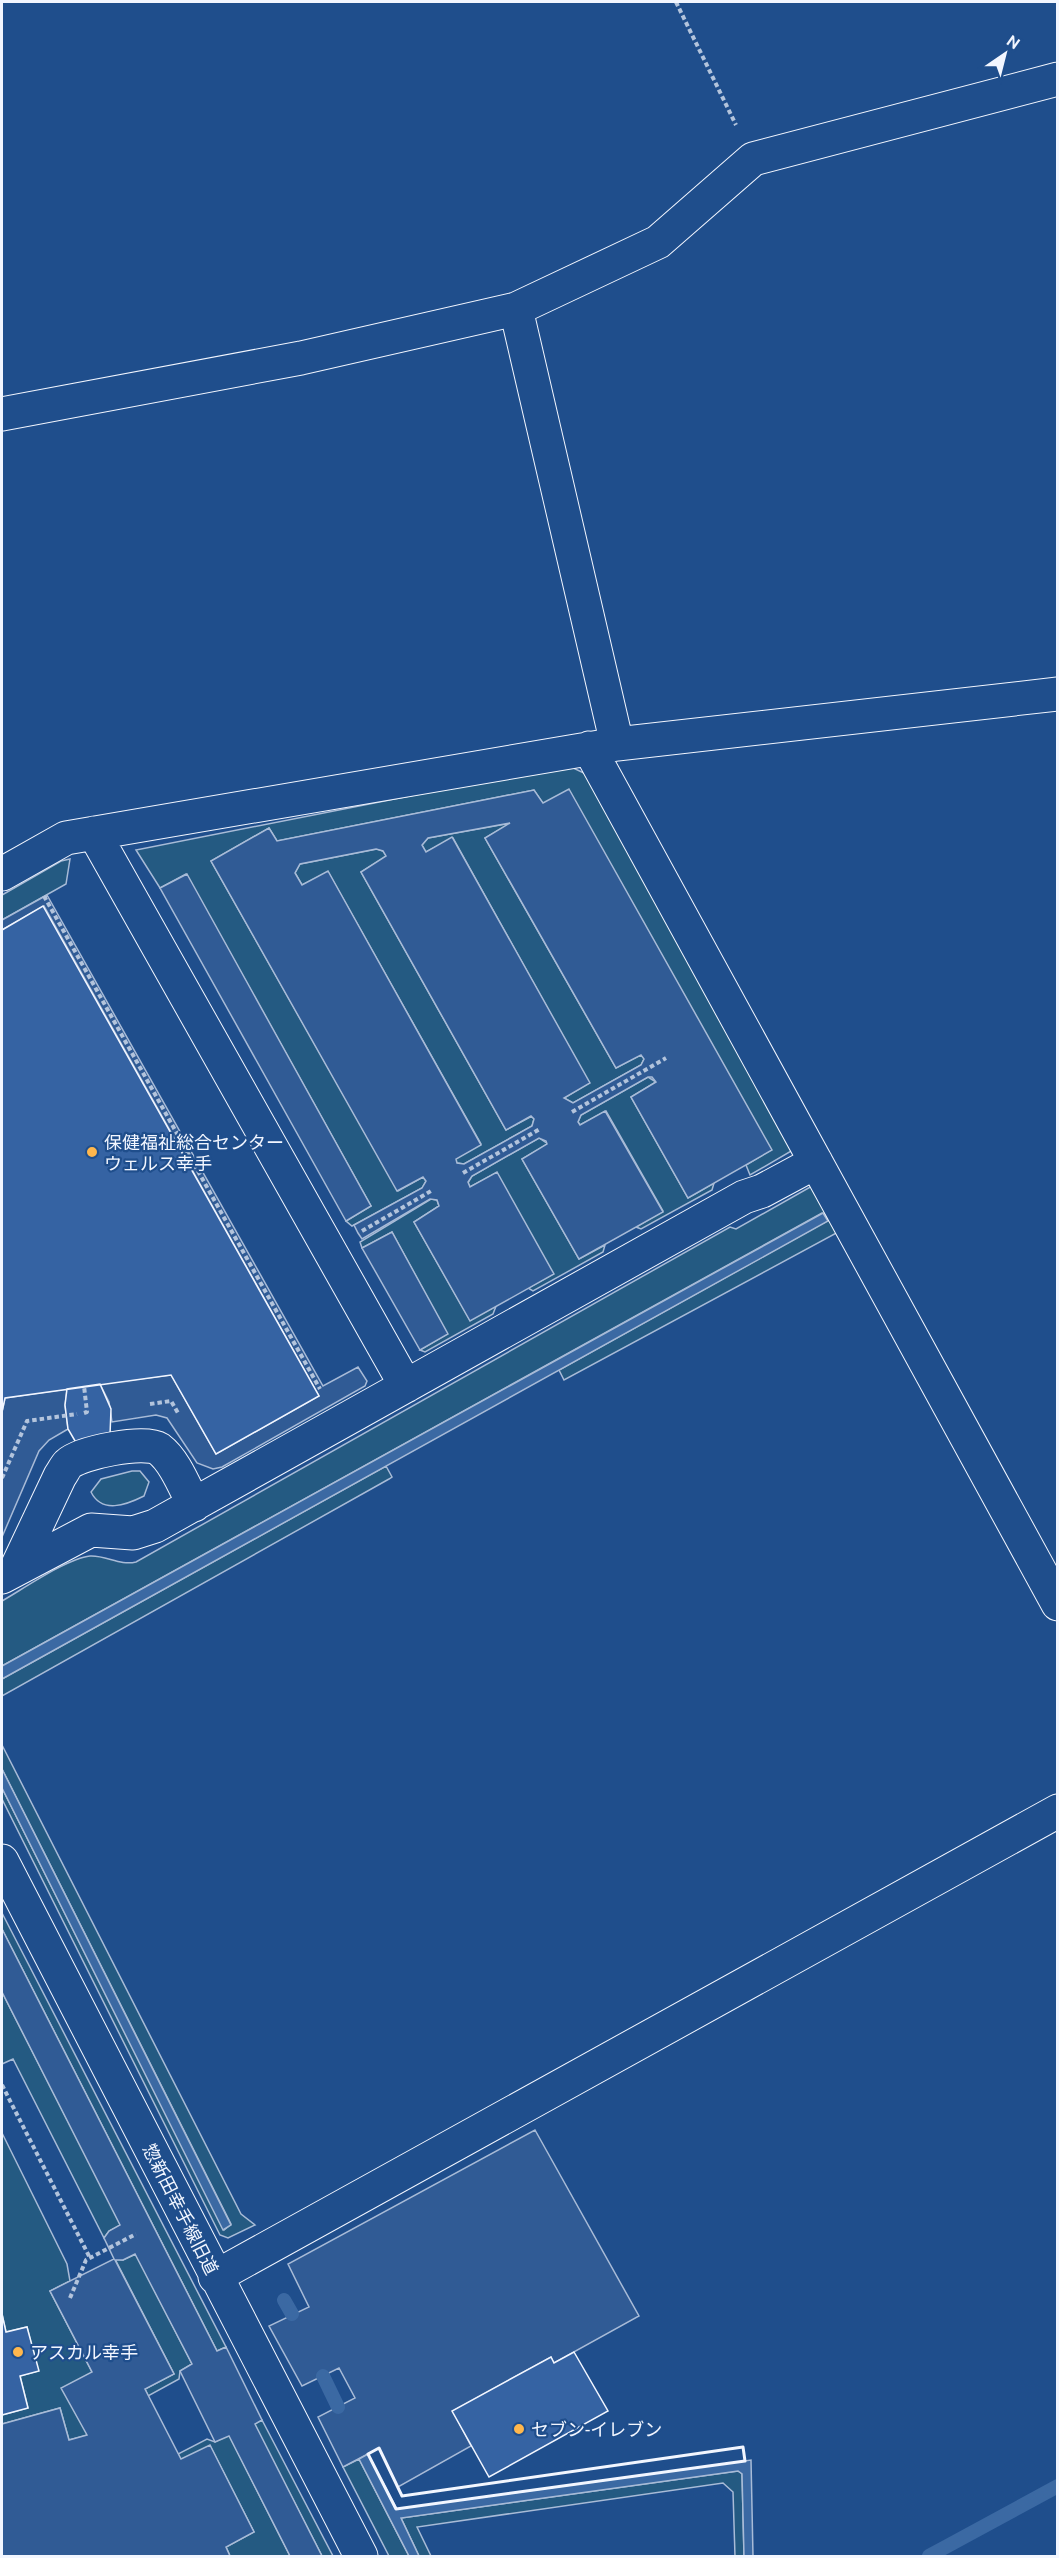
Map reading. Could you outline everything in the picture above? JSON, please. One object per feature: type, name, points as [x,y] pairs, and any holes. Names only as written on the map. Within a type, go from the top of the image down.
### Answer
[{"type":"street","points":[[2,414],[301,358],[516,309],[658,242],[753,159],[1058,79]]},
{"type":"street","points":[[516,309],[603,746],[816,1162],[1058,1604]]},
{"type":"street","points":[[2,874],[66,838],[603,746],[1058,694]]},
{"type":"street","points":[[94,833],[406,1386]]},
{"type":"street","points":[[9,1573],[91,1530],[133,1533],[155,1526],[744,1197],[762,1191],[816,1162]]},
{"type":"street","points":[[9,1573],[60,1476],[69,1464],[83,1456],[143,1444],[158,1448],[168,1458],[194,1505]]},
{"type":"street","points":[[215,2277],[1058,1811]]},
{"type":"street","name":"惣新田幸手線旧道","points":[[2,1861],[361,2556]]},
{"type":"path","points":[[676,2],[753,159]]},
{"type":"path","points":[[44,896],[321,1389]]},
{"type":"path","points":[[572,1112],[666,1058]]},
{"type":"path","points":[[463,1173],[540,1130]]},
{"type":"path","points":[[358,1233],[431,1191]]},
{"type":"path","points":[[84,1386],[87,1412]]},
{"type":"path","points":[[141,1406],[171,1401],[182,1420]]},
{"type":"path","points":[[2,1478],[27,1421],[99,1411]]},
{"type":"path","points":[[2,2085],[90,2258]]},
{"type":"path","points":[[70,2298],[86,2260],[136,2234]]},
{"type":"shaded area","points":[[567,765],[586,774],[793,1150],[750,1175],[746,1165],[771,1150],[534,790],[277,841],[269,828],[211,861],[398,1191],[423,1177],[426,1181],[422,1188],[352,1226],[346,1221],[371,1206],[186,874],[160,888],[136,850]]},
{"type":"shaded area","points":[[569,789],[772,1150],[688,1198],[631,1097],[656,1082],[652,1077],[648,1077],[581,1115],[578,1122],[580,1125],[605,1111],[663,1212],[579,1259],[522,1159],[547,1144],[539,1138],[472,1176],[468,1182],[470,1187],[497,1172],[554,1274],[470,1321],[414,1222],[439,1206],[437,1200],[430,1199],[362,1239],[358,1233],[354,1225],[422,1188],[426,1181],[423,1177],[397,1191],[211,861],[269,828],[277,841],[534,790],[543,803]],"holes":[[[510,823],[485,838],[616,1068],[641,1055],[644,1059],[641,1065],[573,1103],[564,1098],[590,1083],[452,837],[426,852],[422,845],[428,838]],[[376,849],[383,851],[386,856],[361,872],[506,1130],[531,1116],[534,1119],[532,1126],[464,1164],[457,1163],[456,1159],[481,1145],[328,871],[302,885],[295,873],[300,864]]]},
{"type":"shaded area","points":[[511,823],[485,838],[616,1068],[642,1054],[644,1059],[641,1065],[573,1103],[564,1098],[589,1083],[453,838],[426,852],[422,845],[428,838]]},
{"type":"shaded area","points":[[377,849],[383,851],[387,856],[361,872],[506,1130],[532,1116],[534,1119],[532,1126],[464,1164],[457,1163],[455,1159],[481,1144],[328,872],[302,885],[295,873],[300,864]]},
{"type":"shaded area","points":[[70,859],[66,884],[2,920],[2,895],[61,861]]},
{"type":"shaded area","points":[[187,874],[371,1206],[346,1221],[160,888]]},
{"type":"shaded area","points":[[47,895],[323,1386],[358,1367],[367,1381],[365,1386],[222,1467],[213,1469],[197,1463],[167,1418],[156,1415],[112,1422],[109,1402],[100,1384],[171,1375],[216,1454],[319,1396],[44,906],[2,930],[2,920]]},
{"type":"shaded area","points":[[648,1077],[656,1082],[631,1097],[688,1198],[714,1183],[712,1190],[641,1229],[636,1227],[663,1211],[606,1111],[580,1125],[578,1122],[581,1115]]},
{"type":"shaded area","points":[[539,1138],[548,1144],[522,1159],[579,1259],[605,1245],[603,1252],[533,1291],[528,1288],[553,1274],[496,1173],[470,1187],[468,1183],[472,1176]]},
{"type":"shaded area","points":[[812,1186],[842,1230],[564,1380],[559,1370],[827,1221],[822,1213],[2,1666],[2,1601],[33,1582],[70,1562],[90,1556],[124,1563],[136,1562],[730,1227],[736,1229]]},
{"type":"shaded area","points":[[431,1199],[437,1200],[439,1206],[414,1222],[470,1320],[496,1306],[493,1314],[425,1352],[420,1350],[447,1334],[392,1232],[362,1248],[360,1242]]},
{"type":"shaded area","points":[[823,1213],[828,1221],[2,1679],[2,1666]]},
{"type":"shaded area","points":[[392,1232],[448,1334],[420,1350],[362,1248]]},
{"type":"shaded area","points":[[67,1389],[65,1406],[68,1429],[49,1440],[39,1451],[2,1537],[2,1412],[5,1398]]},
{"type":"shaded area","points":[[386,1466],[392,1477],[389,1479],[2,1696],[2,1679]]},
{"type":"shaded area","points":[[140,1471],[149,1482],[144,1496],[115,1506],[101,1503],[91,1492],[101,1479]]},
{"type":"shaded area","points":[[2,1745],[241,2214],[255,2225],[228,2238],[220,2235],[2,1799],[2,1788],[224,2230],[231,2224],[2,1769]]},
{"type":"shaded area","points":[[2,1769],[231,2225],[223,2230],[2,1788]]},
{"type":"shaded area","points":[[2,1913],[226,2347],[217,2351],[2,1929]]},
{"type":"shaded area","points":[[2,1929],[217,2351],[226,2347],[262,2420],[255,2424],[322,2556],[290,2556],[229,2436],[215,2442],[180,2371],[192,2364],[135,2254],[123,2260],[115,2260],[174,2374],[145,2389],[181,2459],[210,2445],[254,2532],[226,2547],[230,2556],[2,2556],[2,2424],[60,2408],[69,2440],[87,2435],[61,2388],[92,2372],[50,2291],[114,2259],[104,2238],[109,2231],[120,2225],[2,1992]]},
{"type":"shaded area","points":[[2,1992],[121,2225],[109,2231],[104,2238],[13,2059],[2,2064]]},
{"type":"shaded area","points":[[535,2130],[639,2316],[554,2363],[551,2357],[453,2411],[471,2446],[398,2487],[379,2448],[343,2467],[318,2417],[355,2398],[339,2368],[302,2386],[269,2326],[309,2307],[288,2264]]},
{"type":"shaded area","points":[[2,2133],[67,2264],[70,2281],[50,2291],[92,2372],[88,2435],[69,2440],[60,2408],[2,2424],[2,2415],[28,2408],[20,2376],[38,2371],[27,2327],[6,2332],[2,2314]]},
{"type":"shaded area","points":[[136,2254],[192,2364],[180,2371],[179,2379],[148,2396],[145,2389],[174,2374],[115,2259],[123,2260]]},
{"type":"shaded area","points":[[262,2420],[333,2556],[322,2556],[254,2424]]},
{"type":"shaded area","points":[[229,2435],[290,2556],[230,2556],[226,2547],[254,2532],[210,2446],[181,2460],[178,2454],[207,2439],[215,2442]]},
{"type":"shaded area","points":[[368,2454],[397,2509],[751,2460],[753,2556],[744,2556],[742,2474],[738,2471],[401,2518],[419,2556],[409,2556],[359,2459]]},
{"type":"shaded area","points":[[359,2459],[409,2556],[389,2556],[343,2467]]},
{"type":"shaded area","points":[[738,2471],[742,2473],[744,2556],[735,2556],[733,2492],[723,2483],[417,2527],[431,2556],[419,2556],[401,2518]]},
{"type":"building","name":"保健福祉総合センター ウェルス幸手","points":[[43,906],[319,1396],[216,1454],[171,1375],[5,1398],[2,1412],[2,930]]},
{"type":"building","points":[[100,1384],[111,1409],[110,1435],[78,1446],[68,1429],[65,1405],[67,1389]]},
{"type":"building","name":"アスカル幸手","points":[[2,2314],[6,2332],[27,2327],[39,2371],[20,2376],[28,2408],[2,2415]]},
{"type":"building","name":"セブン-イレブン","points":[[574,2352],[608,2411],[489,2477],[452,2411],[551,2357],[554,2363]]},
{"type":"waterway","points":[[284,2300],[292,2314]]},
{"type":"waterway","points":[[323,2376],[338,2407]]},
{"type":"waterway","points":[[929,2556],[1058,2486]]},
{"type":"wall","points":[[743,2447],[745,2461],[396,2509],[368,2454],[379,2448],[402,2496],[743,2447]]},
{"type":"place","name":"保健福祉総合センター ウェルス幸手","points":[[92,1152]]},
{"type":"place","name":"アスカル幸手","points":[[18,2352]]},
{"type":"place","name":"セブン-イレブン","points":[[519,2429]]}]
